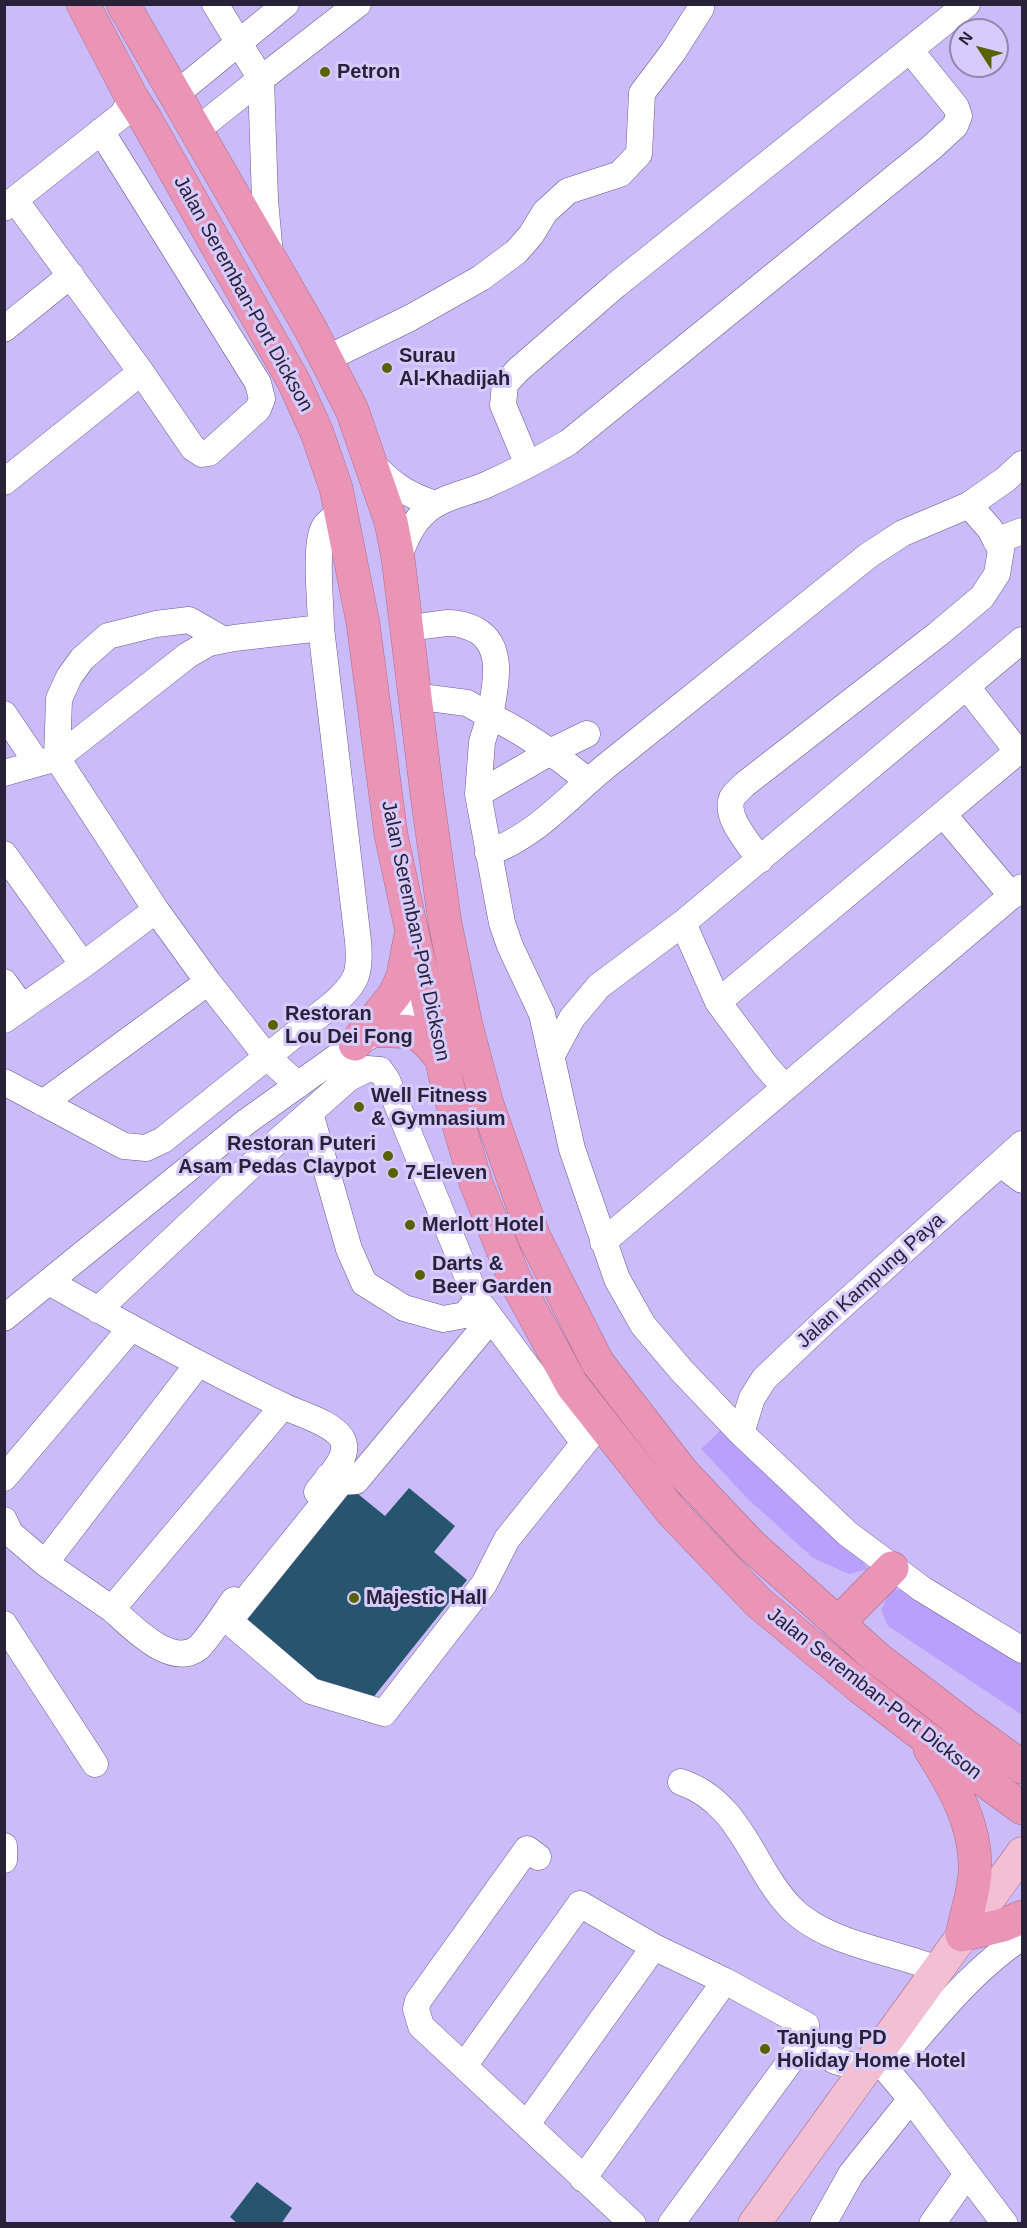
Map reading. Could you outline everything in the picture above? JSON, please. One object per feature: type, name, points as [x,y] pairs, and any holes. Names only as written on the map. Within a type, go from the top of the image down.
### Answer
[{"type":"highway","name":"Jalan Seremban-Port Dickson","points":[[83,4],[139,109],[294,381],[317,433],[342,513],[363,623],[391,835],[442,1059],[476,1183],[515,1280],[572,1385],[593,1432],[758,1602],[860,1687],[1023,1808]]},
{"type":"highway","name":"Jalan Seremban-Port Dickson","points":[[130,18],[270,256],[326,358],[352,410],[391,522],[398,558],[445,923],[466,1025],[487,1104],[534,1237],[598,1363],[682,1473],[752,1546],[878,1658],[1023,1767]]},
{"type":"highway","points":[[130,18],[140,52],[157,91],[154,110],[139,109]]},
{"type":"highway","points":[[427,795],[419,821],[441,977],[437,995],[429,1004]]},
{"type":"highway","points":[[366,1037],[395,994],[403,976],[412,933]]},
{"type":"highway","points":[[366,1037],[413,1031],[426,1039],[442,1059]]},
{"type":"highway","points":[[838,1623],[892,1568]]},
{"type":"highway","points":[[963,1724],[987,1727],[1023,1744]]},
{"type":"highway","points":[[921,1734],[949,1778],[966,1815],[974,1848],[975,1874],[962,1935],[1003,1925],[1023,1917]]},
{"type":"main road","points":[[754,2223],[1023,1854]]},
{"type":"street","points":[[215,4],[261,79],[265,200],[270,256]]},
{"type":"street","points":[[175,95],[286,4]]},
{"type":"street","points":[[197,130],[358,4]]},
{"type":"street","points":[[528,465],[503,405],[505,384],[518,370],[616,285],[967,4]]},
{"type":"street","points":[[326,358],[410,318],[481,278],[516,252],[531,235],[545,212],[568,191],[620,174],[639,154],[642,93],[673,52],[701,8]]},
{"type":"street","points":[[398,558],[410,530],[422,514],[435,504],[484,486],[569,442],[931,148],[955,126],[959,116],[956,107],[910,50]]},
{"type":"street","points":[[105,136],[258,383],[262,399],[258,409],[209,453],[202,454],[193,448],[71,275],[10,204],[76,150],[105,136],[131,131],[139,109]]},
{"type":"street","points":[[4,329],[71,275]]},
{"type":"street","points":[[4,482],[141,372]]},
{"type":"street","points":[[370,462],[387,480],[420,499],[435,504]]},
{"type":"street","points":[[488,853],[509,846],[542,824],[588,781],[869,555],[903,533],[969,505],[1023,464]]},
{"type":"street","points":[[760,860],[735,823],[730,808],[733,796],[745,783],[938,634],[982,597],[997,574],[1001,550],[990,529],[969,505]]},
{"type":"street","points":[[4,1082],[124,1146],[146,1148],[163,1140],[267,1057],[346,993],[356,979],[360,962],[321,628],[320,548],[322,531],[329,521],[342,513]]},
{"type":"street","points":[[996,541],[1023,531]]},
{"type":"street","points":[[47,760],[59,699],[69,677],[82,659],[108,636],[156,624],[189,620],[224,640]]},
{"type":"street","points":[[407,628],[451,623],[468,626],[485,635],[496,653],[495,688],[482,742],[478,794],[502,923],[510,946],[542,1014],[572,1149],[603,1242],[617,1279],[643,1325],[682,1371],[741,1433],[848,1534],[922,1589],[1023,1650]]},
{"type":"street","points":[[4,773],[47,760],[188,655],[209,643],[321,628]]},
{"type":"street","points":[[552,1055],[572,1018],[600,986],[684,923],[1023,640]]},
{"type":"street","points":[[718,1002],[1020,750],[967,687]]},
{"type":"street","points":[[414,696],[467,704],[513,727],[552,751],[588,781]]},
{"type":"street","points":[[4,714],[47,760],[208,982],[267,1057],[298,1085]]},
{"type":"street","points":[[478,794],[552,751],[587,734]]},
{"type":"street","points":[[603,1242],[1017,892],[943,814]]},
{"type":"street","points":[[4,854],[83,965]]},
{"type":"street","points":[[4,982],[13,1013],[83,965],[156,910]]},
{"type":"street","points":[[684,923],[718,1002],[785,1088]]},
{"type":"street","points":[[43,1103],[208,982]]},
{"type":"street","points":[[4,1318],[246,1122],[366,1037],[429,1004]]},
{"type":"street","points":[[49,1282],[98,1310],[198,1364],[335,1429],[344,1443],[343,1458],[335,1479],[229,1620],[311,1691],[384,1713],[484,1584],[507,1539],[593,1432],[478,1311],[387,1080],[380,1070],[367,1068],[349,1078],[98,1310]]},
{"type":"street","points":[[310,1113],[349,1249],[364,1283],[404,1308],[443,1319],[478,1311]]},
{"type":"street","points":[[246,1122],[270,1149]]},
{"type":"street","name":"Jalan Kampung Paya","points":[[741,1433],[752,1398],[764,1379],[824,1322],[1023,1144]]},
{"type":"street","points":[[1001,1164],[1023,1180]]},
{"type":"street","points":[[335,1479],[356,1481],[478,1311]]},
{"type":"street","points":[[4,1478],[131,1328]]},
{"type":"street","points":[[45,1563],[198,1364]]},
{"type":"street","points":[[112,1609],[283,1406]]},
{"type":"street","points":[[4,1520],[10,1533],[45,1563],[112,1609],[156,1646],[178,1654],[197,1649],[335,1479]]},
{"type":"street","points":[[4,1624],[95,1764]]},
{"type":"street","points":[[681,1782],[697,1788],[714,1799],[735,1822],[791,1908],[813,1926],[843,1939],[926,1965],[936,1971]]},
{"type":"street","points":[[4,1846],[4,1860]]},
{"type":"street","points":[[538,1857],[527,1849],[418,2001],[416,2009],[421,2026],[583,2179],[633,2223]]},
{"type":"street","points":[[464,2066],[580,1904],[654,1947],[725,1981],[806,2025],[805,2041],[671,2223]]},
{"type":"street","points":[[805,2041],[835,2061],[875,2055],[903,2055],[964,1984],[999,1952],[1023,1937]]},
{"type":"street","points":[[527,2124],[654,1947]]},
{"type":"street","points":[[583,2179],[725,1981]]},
{"type":"street","points":[[875,2055],[911,2098],[1005,2223]]},
{"type":"street","points":[[823,2223],[851,2174],[911,2098]]},
{"type":"street","points":[[932,2223],[967,2174]]},
{"type":"shaded area","points":[[723,1428],[852,1546],[868,1569],[849,1574],[813,1558],[747,1498],[701,1449]]},
{"type":"shaded area","points":[[894,1589],[915,1592],[1022,1656],[1022,1715],[888,1626],[881,1610]]},
{"type":"building","name":"Majestic Hall","points":[[347,1485],[385,1516],[409,1488],[455,1526],[434,1552],[467,1580],[372,1699],[328,1689],[240,1615]]},
{"type":"building","points":[[257,2182],[292,2208],[281,2224],[238,2224],[230,2217]]},
{"type":"place","name":"Petron","points":[[325,72]]},
{"type":"place","name":"Surau Al-Khadijah","points":[[387,368]]},
{"type":"place","name":"Restoran Lou Dei Fong","points":[[273,1025]]},
{"type":"place","name":"Well Fitness & Gymnasium","points":[[359,1107]]},
{"type":"place","name":"Restoran Puteri Asam Pedas Claypot","points":[[388,1156]]},
{"type":"place","name":"7-Eleven","points":[[393,1173]]},
{"type":"place","name":"Merlott Hotel","points":[[410,1225]]},
{"type":"place","name":"Darts & Beer Garden","points":[[420,1275]]},
{"type":"place","name":"Majestic Hall","points":[[354,1598]]},
{"type":"place","name":"Tanjung PD Holiday Home Hotel","points":[[765,2049]]}]
